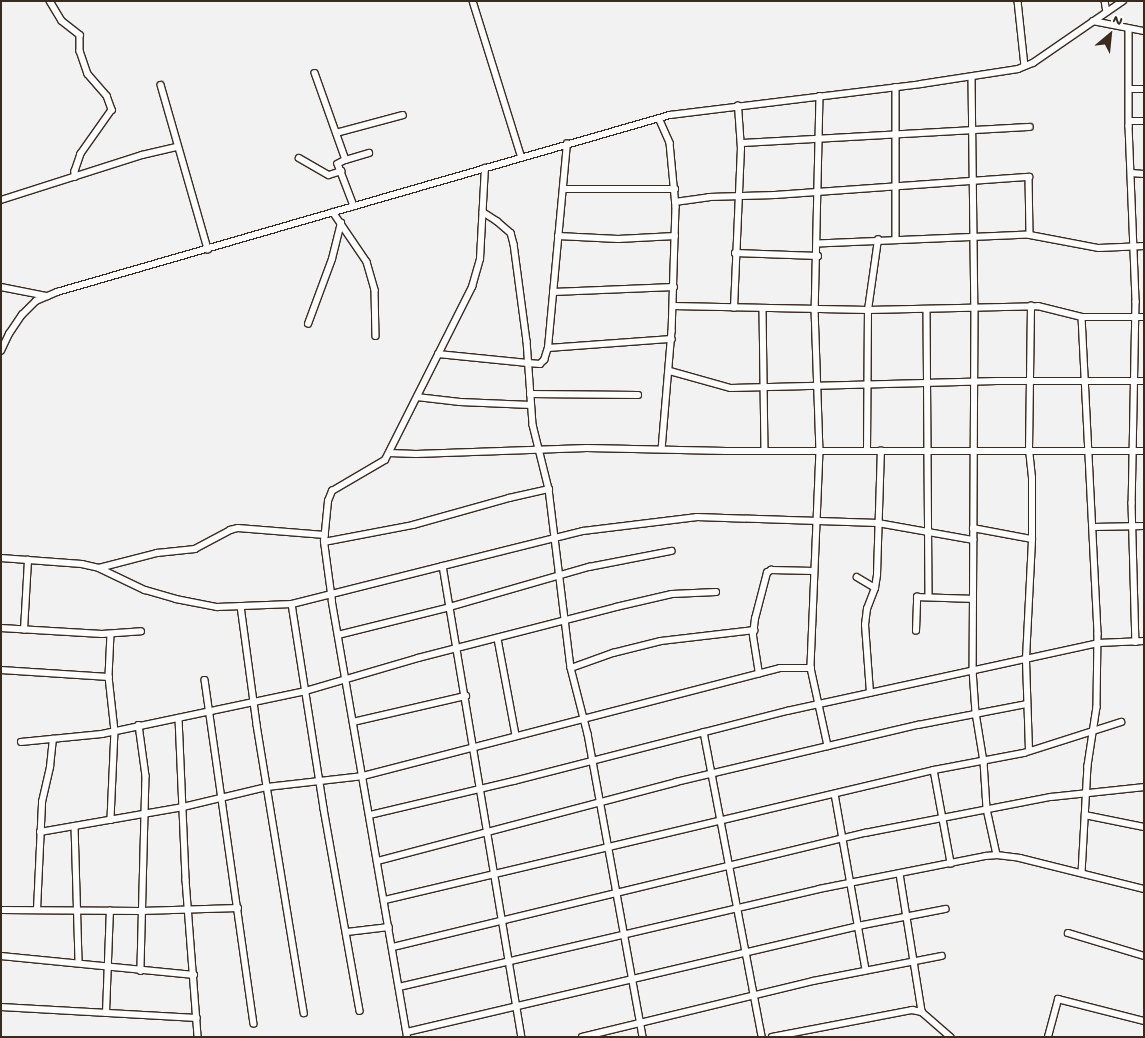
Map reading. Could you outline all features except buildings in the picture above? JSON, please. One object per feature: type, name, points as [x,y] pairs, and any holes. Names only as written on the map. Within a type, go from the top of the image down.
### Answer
[{"type":"street","points":[[50,1],[62,21],[80,35],[80,51],[88,74],[106,96],[112,110],[81,154],[75,171],[75,178]]},
{"type":"street","points":[[472,1],[522,158]]},
{"type":"street","points":[[1018,1],[1025,66]]},
{"type":"street","points":[[1104,1],[1106,12]]},
{"type":"street","points":[[1,351],[9,334],[22,315],[36,302],[57,292],[659,118],[738,106],[972,77],[1025,66],[1123,1]]},
{"type":"street","points":[[1093,21],[1144,32]]},
{"type":"street","points":[[1129,29],[1129,121],[1136,318],[1132,526],[1136,642]]},
{"type":"street","points":[[315,73],[346,160]]},
{"type":"street","points":[[972,77],[975,309],[973,450],[974,670],[976,713],[984,762],[987,810],[997,855]]},
{"type":"street","points":[[161,85],[177,147],[208,249]]},
{"type":"street","points":[[896,87],[896,240]]},
{"type":"street","points":[[1129,89],[1144,89]]},
{"type":"street","points":[[820,96],[818,256],[815,309],[820,451],[814,571],[812,668],[828,746]]},
{"type":"street","points":[[734,308],[740,144],[738,106]]},
{"type":"street","points":[[336,133],[403,115]]},
{"type":"street","points":[[659,118],[670,143],[676,202],[672,339],[662,449]]},
{"type":"street","points":[[1129,121],[1144,121]]},
{"type":"street","points":[[740,144],[1030,127]]},
{"type":"street","points":[[438,354],[540,364],[544,360],[548,348],[567,144]]},
{"type":"street","points":[[1,200],[75,178],[142,155],[177,147]]},
{"type":"street","points":[[354,206],[338,164],[369,153]]},
{"type":"street","points":[[299,158],[329,175],[341,171]]},
{"type":"street","points":[[485,168],[478,271],[472,288],[385,460],[332,491],[328,501],[325,538],[331,596],[407,1034],[745,952],[908,915],[945,909]]},
{"type":"street","points":[[1131,173],[1144,174]]},
{"type":"street","points":[[676,202],[738,196],[1029,177],[1030,235]]},
{"type":"street","points":[[564,189],[675,189]]},
{"type":"street","points":[[333,212],[367,262],[374,290],[376,336]]},
{"type":"street","points":[[483,212],[511,233],[514,244],[531,405],[549,490],[571,668],[584,720],[643,1037]]},
{"type":"street","points":[[308,324],[332,259],[341,224]]},
{"type":"street","points":[[818,244],[1030,235],[1099,248],[1144,246]]},
{"type":"street","points":[[558,236],[618,238],[675,236]]},
{"type":"street","points":[[866,451],[868,310],[878,240]]},
{"type":"street","points":[[736,253],[818,256]]},
{"type":"street","points":[[1,287],[47,296]]},
{"type":"street","points":[[553,292],[674,287]]},
{"type":"street","points":[[673,306],[868,310],[975,309],[1031,306],[1058,310],[1082,317],[1144,318]]},
{"type":"street","points":[[1029,751],[1026,659],[1032,539],[1032,478],[1029,450],[1031,306]]},
{"type":"street","points":[[763,309],[765,451]]},
{"type":"street","points":[[927,309],[929,597]]},
{"type":"street","points":[[1082,317],[1098,643],[1097,707],[1090,744],[1082,874]]},
{"type":"street","points":[[548,348],[672,339]]},
{"type":"street","points":[[670,371],[731,388],[1030,381],[1144,381]]},
{"type":"street","points":[[530,394],[638,395]]},
{"type":"street","points":[[417,397],[460,402],[531,405]]},
{"type":"street","points":[[389,453],[416,454],[539,449],[765,451],[1144,450]]},
{"type":"street","points":[[870,693],[865,625],[867,609],[875,588],[881,451]]},
{"type":"street","points":[[99,568],[157,553],[195,549],[230,530],[238,528],[325,538],[413,525],[509,498],[549,490]]},
{"type":"street","points":[[1,558],[82,564],[99,568],[145,590],[176,599],[217,607],[292,604],[331,596],[379,581],[610,526],[697,516],[816,522],[878,522],[929,530],[973,540]]},
{"type":"street","points":[[1093,527],[1144,526]]},
{"type":"street","points":[[973,528],[1032,539]]},
{"type":"street","points":[[338,635],[450,607],[589,566],[671,551]]},
{"type":"street","points":[[24,630],[28,560]]},
{"type":"street","points":[[442,566],[466,696],[501,920],[522,1037]]},
{"type":"street","points":[[759,674],[754,630],[767,573],[771,570],[814,571]]},
{"type":"street","points":[[857,577],[875,588]]},
{"type":"street","points":[[21,742],[115,731],[306,691],[498,639],[520,631],[672,594],[716,592]]},
{"type":"street","points":[[916,631],[916,597],[973,599]]},
{"type":"street","points":[[292,604],[360,1011]]},
{"type":"street","points":[[241,606],[267,787],[304,1014]]},
{"type":"street","points":[[1,628],[111,634],[141,631]]},
{"type":"street","points":[[571,668],[661,641],[754,630]]},
{"type":"street","points":[[111,634],[109,677],[115,731],[112,820]]},
{"type":"street","points":[[498,639],[516,736]]},
{"type":"street","points":[[370,815],[819,704],[1098,643],[1144,641]]},
{"type":"street","points":[[40,832],[183,807],[267,787],[320,779],[363,776],[780,668],[812,668]]},
{"type":"street","points":[[1,670],[109,677]]},
{"type":"street","points":[[205,680],[254,1024]]},
{"type":"street","points":[[353,722],[466,696]]},
{"type":"street","points":[[378,861],[599,801],[828,746],[976,713],[1027,704]]},
{"type":"street","points":[[179,718],[198,1037]]},
{"type":"street","points":[[385,900],[722,822],[934,770],[984,762],[1029,751],[1121,722]]},
{"type":"street","points":[[138,725],[146,776],[141,971]]},
{"type":"street","points":[[704,732],[762,1037]]},
{"type":"street","points":[[37,910],[42,802],[50,767],[52,739]]},
{"type":"street","points":[[934,770],[951,863]]},
{"type":"street","points":[[392,947],[841,838],[1051,797],[1144,786]]},
{"type":"street","points":[[835,794],[841,838],[866,970]]},
{"type":"street","points":[[1085,815],[1144,827]]},
{"type":"street","points":[[75,826],[79,911],[79,963]]},
{"type":"street","points":[[399,987],[624,934],[850,884],[997,855],[1144,889]]},
{"type":"street","points":[[900,874],[922,1012]]},
{"type":"street","points":[[1,910],[142,911],[238,908]]},
{"type":"street","points":[[106,1013],[110,911]]},
{"type":"street","points":[[347,932],[389,927]]},
{"type":"street","points":[[1068,933],[1144,956]]},
{"type":"street","points":[[1,956],[194,975]]},
{"type":"street","points":[[582,1037],[866,970],[942,956]]},
{"type":"street","points":[[1047,1037],[1058,999],[1144,1021]]},
{"type":"street","points":[[1,1007],[197,1018]]},
{"type":"street","points":[[772,1037],[912,1010],[922,1012],[951,1037]]}]
